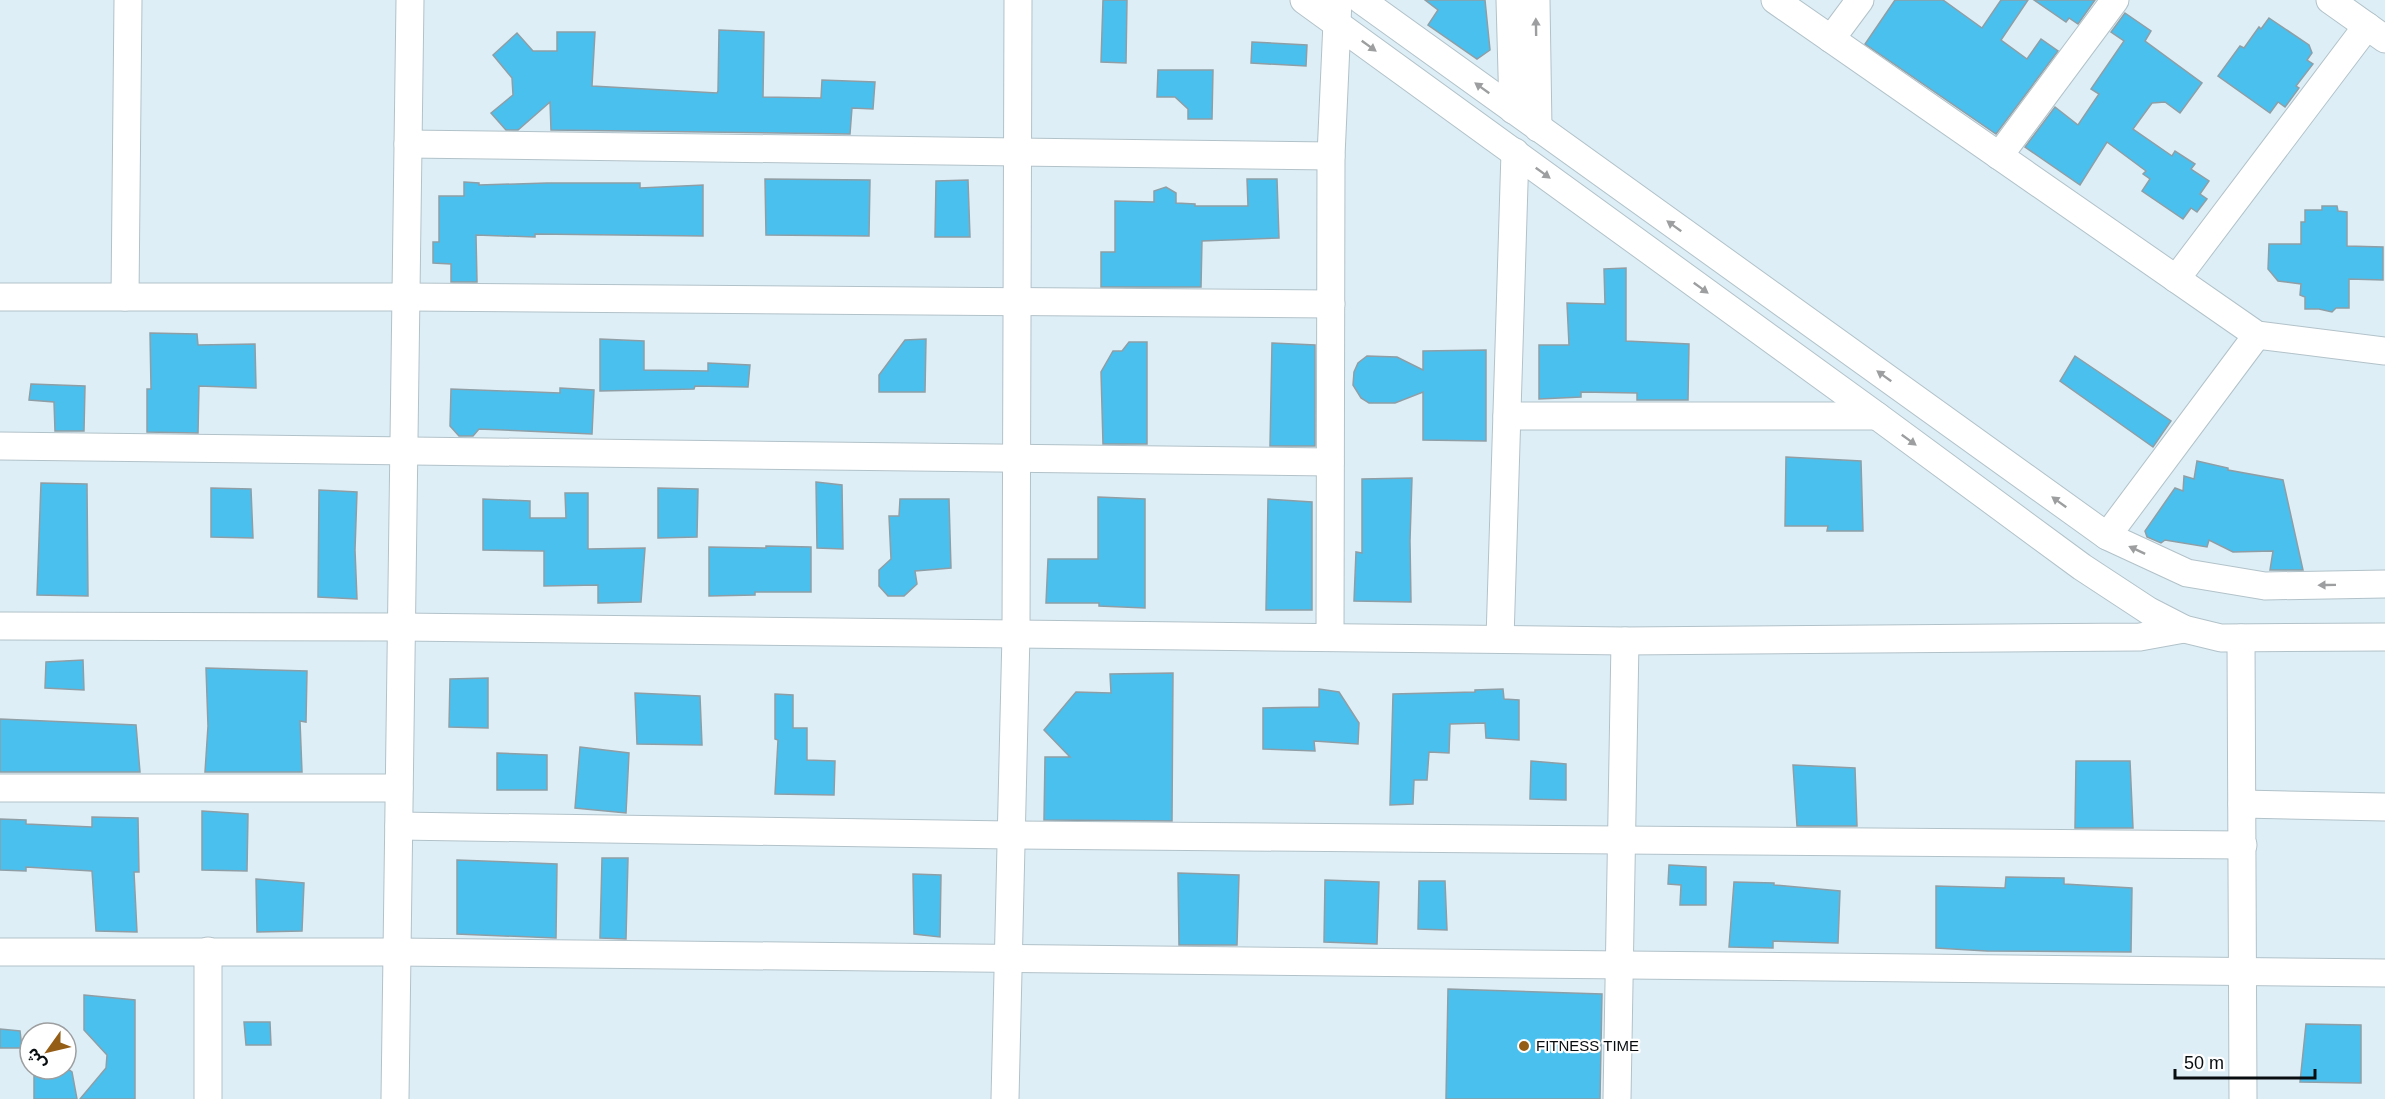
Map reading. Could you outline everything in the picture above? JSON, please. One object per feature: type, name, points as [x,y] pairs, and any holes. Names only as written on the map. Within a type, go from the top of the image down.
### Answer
[{"type":"street","points":[[125,297],[128,0]]},
{"type":"street","points":[[395,1099],[410,0]]},
{"type":"street","points":[[1005,1099],[1016,634],[1018,0]]},
{"type":"street","points":[[1304,0],[1337,11],[1515,152],[2082,567],[2149,611],[2184,629],[2221,638],[2385,637]]},
{"type":"street","points":[[1361,0],[2107,536],[2187,573],[2265,586],[2385,584]]},
{"type":"street","points":[[1510,0],[1513,110]]},
{"type":"street","points":[[1536,0],[1538,128]]},
{"type":"street","points":[[1775,0],[2257,335],[2385,351]]},
{"type":"street","points":[[1831,39],[1860,0]]},
{"type":"street","points":[[1999,156],[2115,0]]},
{"type":"street","points":[[2175,279],[2376,33],[2330,0]]},
{"type":"street","points":[[1330,637],[1331,156],[1337,11]]},
{"type":"street","points":[[408,144],[1331,156]]},
{"type":"street","points":[[1500,639],[1515,152]]},
{"type":"street","points":[[0,297],[406,297],[1331,304]]},
{"type":"street","points":[[2107,536],[2257,335]]},
{"type":"street","points":[[1507,416],[1877,416]]},
{"type":"street","points":[[0,446],[1330,462]]},
{"type":"street","points":[[0,627],[401,627],[1625,640],[2140,638],[2184,629]]},
{"type":"street","points":[[2241,638],[2243,1099]]},
{"type":"street","points":[[1617,1099],[1625,640]]},
{"type":"street","points":[[0,788],[399,788]]},
{"type":"street","points":[[2242,804],[2385,807]]},
{"type":"street","points":[[399,826],[1010,835],[1622,838],[2242,846]]},
{"type":"street","points":[[208,951],[208,1099]]},
{"type":"street","points":[[0,952],[397,952],[2385,973]]},
{"type":"building","points":[[1103,0],[1127,0],[1126,63],[1101,62]]},
{"type":"building","points":[[1425,0],[1485,0],[1490,50],[1477,59],[1428,25],[1438,10]]},
{"type":"building","points":[[1895,0],[1943,0],[1982,28],[2001,0],[2028,0],[2001,40],[2027,59],[2041,39],[2058,51],[1996,134],[1865,44]]},
{"type":"building","points":[[2034,0],[2095,0],[2078,24],[2069,18],[2066,22]]},
{"type":"building","points":[[2125,13],[2151,31],[2145,41],[2202,83],[2180,113],[2165,102],[2152,103],[2133,129],[2172,156],[2175,151],[2195,164],[2191,169],[2209,181],[2200,194],[2207,199],[2197,212],[2191,208],[2183,219],[2142,191],[2150,179],[2143,174],[2146,171],[2107,142],[2080,185],[2025,147],[2055,107],[2078,125],[2099,94],[2091,89],[2124,41],[2111,32]]},
{"type":"building","points":[[2269,18],[2309,45],[2312,53],[2307,60],[2313,64],[2296,86],[2299,88],[2285,107],[2278,102],[2270,113],[2218,76],[2240,46],[2244,48],[2259,27],[2261,29]]},
{"type":"building","points":[[719,30],[764,32],[763,97],[821,98],[822,80],[875,82],[873,109],[852,108],[850,134],[551,130],[550,102],[518,130],[506,130],[491,113],[513,95],[512,78],[493,55],[517,33],[533,51],[557,51],[557,32],[595,32],[592,86],[717,93]]},
{"type":"building","points":[[1252,42],[1307,45],[1306,66],[1251,63]]},
{"type":"building","points":[[1158,70],[1213,70],[1212,119],[1188,119],[1188,109],[1175,97],[1157,97]]},
{"type":"building","points":[[765,179],[870,180],[869,236],[766,235]]},
{"type":"building","points":[[1247,179],[1277,179],[1279,238],[1202,241],[1201,287],[1101,287],[1101,252],[1115,252],[1115,201],[1154,202],[1154,191],[1166,187],[1176,193],[1176,203],[1195,204],[1195,206],[1248,206]]},
{"type":"building","points":[[968,180],[970,237],[935,237],[936,181]]},
{"type":"building","points":[[464,182],[479,183],[479,185],[640,183],[640,188],[703,185],[703,236],[476,235],[477,282],[451,282],[451,264],[433,263],[433,242],[439,242],[439,196],[464,196]]},
{"type":"building","points":[[2322,206],[2337,206],[2338,211],[2347,212],[2347,246],[2383,247],[2383,280],[2349,279],[2349,308],[2336,308],[2332,312],[2305,309],[2305,297],[2300,295],[2301,284],[2278,281],[2268,269],[2269,244],[2301,244],[2301,222],[2305,222],[2305,210],[2322,210]]},
{"type":"building","points":[[1626,268],[1626,341],[1689,344],[1688,400],[1637,400],[1637,393],[1581,392],[1581,397],[1539,399],[1539,345],[1569,345],[1567,303],[1605,304],[1604,269]]},
{"type":"building","points":[[150,333],[197,334],[198,345],[255,344],[256,388],[199,386],[198,433],[147,432],[147,389],[151,389]]},
{"type":"building","points":[[600,339],[644,341],[644,370],[708,371],[708,363],[750,365],[748,387],[695,386],[694,389],[600,391]]},
{"type":"building","points":[[926,339],[925,392],[879,392],[879,375],[905,340]]},
{"type":"building","points":[[1129,342],[1147,342],[1147,444],[1103,444],[1101,372],[1113,351],[1122,351]]},
{"type":"building","points":[[1272,343],[1315,345],[1315,446],[1270,446]]},
{"type":"building","points":[[1486,350],[1486,441],[1423,440],[1423,392],[1395,403],[1369,403],[1361,398],[1353,385],[1354,372],[1358,363],[1367,356],[1397,357],[1423,370],[1423,351]]},
{"type":"building","points":[[2075,356],[2171,421],[2153,447],[2060,381]]},
{"type":"building","points":[[31,384],[85,386],[84,431],[55,431],[54,402],[29,400]]},
{"type":"building","points":[[560,388],[594,390],[592,434],[479,429],[473,436],[459,436],[450,426],[451,389],[560,393]]},
{"type":"building","points":[[1786,457],[1861,461],[1863,531],[1827,531],[1828,526],[1785,526]]},
{"type":"building","points":[[2197,461],[2228,468],[2228,470],[2283,480],[2303,570],[2270,570],[2273,551],[2233,552],[2209,540],[2207,547],[2165,540],[2161,543],[2147,537],[2145,531],[2175,488],[2183,491],[2184,476],[2194,479]]},
{"type":"building","points":[[1412,478],[1411,602],[1354,601],[1356,552],[1362,553],[1362,479]]},
{"type":"building","points":[[816,482],[842,485],[843,549],[817,548]]},
{"type":"building","points":[[41,483],[87,484],[88,596],[37,595]]},
{"type":"building","points":[[211,488],[251,489],[253,538],[211,537]]},
{"type":"building","points":[[658,488],[698,489],[697,537],[658,538]]},
{"type":"building","points":[[319,490],[357,492],[355,550],[357,599],[318,597]]},
{"type":"building","points":[[565,493],[588,493],[588,549],[645,548],[641,602],[598,603],[598,585],[544,586],[544,551],[483,550],[483,499],[530,501],[530,518],[566,518]]},
{"type":"building","points":[[1098,497],[1145,499],[1145,608],[1099,606],[1099,603],[1046,603],[1048,559],[1098,559]]},
{"type":"building","points":[[900,499],[949,499],[951,568],[915,571],[917,584],[904,596],[888,596],[879,586],[879,570],[891,559],[889,516],[899,516]]},
{"type":"building","points":[[1268,499],[1312,502],[1312,610],[1266,610]]},
{"type":"building","points":[[766,546],[811,547],[811,592],[755,592],[755,595],[709,596],[709,547],[766,548]]},
{"type":"building","points":[[83,660],[84,690],[45,688],[46,662]]},
{"type":"building","points":[[206,668],[307,671],[306,722],[300,721],[302,772],[205,772],[208,726]]},
{"type":"building","points":[[1173,673],[1172,821],[1044,820],[1045,757],[1070,757],[1044,730],[1076,692],[1111,693],[1110,674]]},
{"type":"building","points":[[488,678],[488,728],[449,727],[450,679]]},
{"type":"building","points":[[1319,689],[1339,692],[1359,723],[1358,744],[1314,741],[1315,751],[1263,749],[1263,708],[1319,707]]},
{"type":"building","points":[[1503,689],[1504,699],[1519,700],[1519,740],[1486,738],[1485,723],[1450,724],[1449,753],[1429,752],[1427,780],[1414,780],[1413,804],[1390,805],[1393,694]]},
{"type":"building","points":[[635,693],[700,696],[702,745],[637,744]]},
{"type":"building","points":[[775,694],[793,695],[793,728],[807,728],[807,760],[835,761],[834,795],[775,794],[778,740],[775,739]]},
{"type":"building","points":[[0,719],[136,725],[140,772],[0,772]]},
{"type":"building","points":[[580,747],[629,753],[626,813],[575,808]]},
{"type":"building","points":[[497,753],[547,755],[547,790],[497,790]]},
{"type":"building","points":[[1531,761],[1566,764],[1566,800],[1530,799]]},
{"type":"building","points":[[2076,761],[2130,761],[2133,828],[2075,828]]},
{"type":"building","points":[[1793,765],[1855,768],[1857,826],[1797,826]]},
{"type":"building","points":[[202,811],[248,814],[247,871],[202,870]]},
{"type":"building","points":[[92,817],[138,818],[139,872],[134,872],[137,932],[96,931],[92,871],[26,867],[26,871],[0,870],[0,819],[26,820],[26,824],[92,827]]},
{"type":"building","points":[[602,858],[628,858],[626,939],[600,938]]},
{"type":"building","points":[[457,860],[557,864],[556,938],[457,934]]},
{"type":"building","points":[[1669,865],[1706,867],[1706,905],[1680,905],[1681,885],[1668,884]]},
{"type":"building","points":[[1178,873],[1239,875],[1237,945],[1179,945]]},
{"type":"building","points":[[913,874],[941,875],[940,937],[914,934]]},
{"type":"building","points":[[2006,877],[2064,878],[2064,884],[2132,888],[2131,952],[1987,951],[1936,948],[1936,886],[2005,888]]},
{"type":"building","points":[[256,879],[304,883],[302,931],[257,932]]},
{"type":"building","points":[[1325,880],[1379,882],[1377,944],[1324,942]]},
{"type":"building","points":[[1419,881],[1445,881],[1447,930],[1418,929]]},
{"type":"building","points":[[1734,882],[1774,883],[1774,885],[1840,891],[1838,943],[1773,941],[1773,948],[1729,947]]},
{"type":"building","name":"FITNESS TIME","points":[[1448,989],[1602,994],[1600,1099],[1446,1099]]},
{"type":"building","points":[[84,995],[135,1000],[135,1099],[80,1099],[106,1068],[107,1055],[84,1030]]},
{"type":"building","points":[[244,1022],[270,1022],[271,1045],[246,1045]]},
{"type":"building","points":[[2306,1024],[2361,1025],[2361,1083],[2300,1082]]},
{"type":"building","points":[[0,1029],[18,1031],[18,1048],[0,1048]]},
{"type":"building","points":[[34,1081],[74,1081],[77,1099],[34,1099]]},
{"type":"place","name":"FITNESS TIME","points":[[1524,1046]]}]
